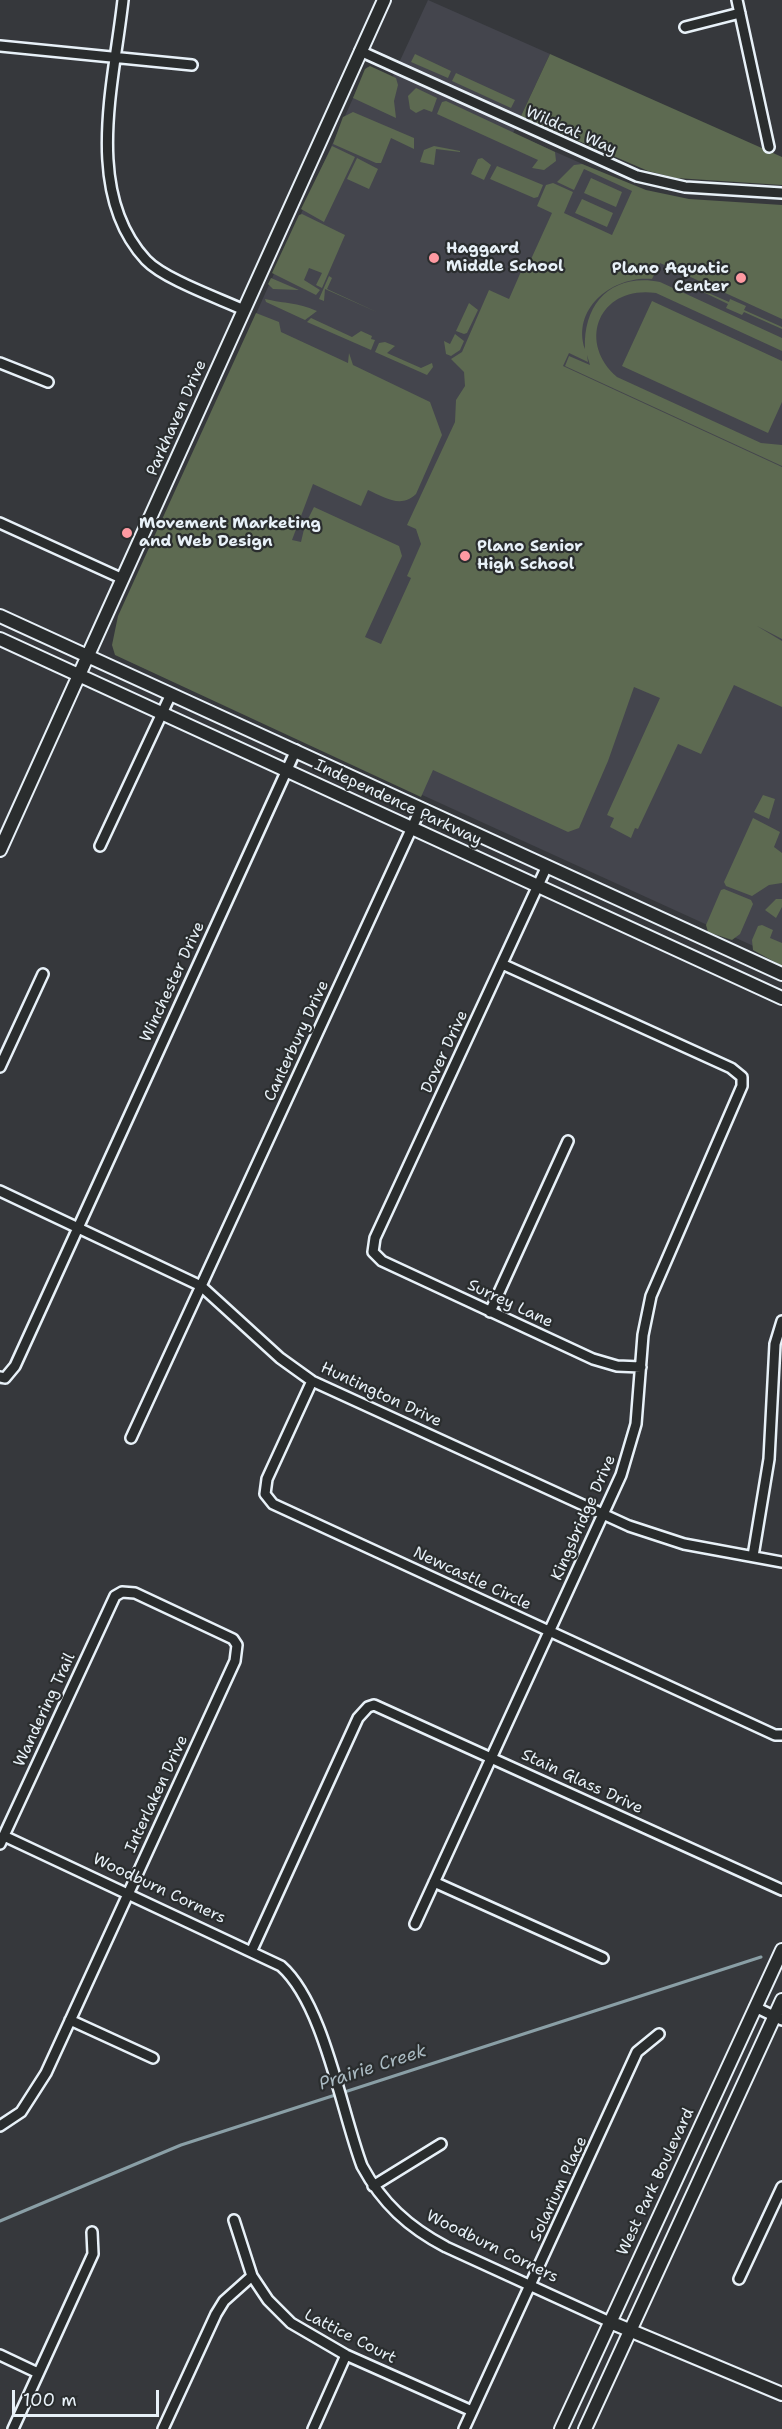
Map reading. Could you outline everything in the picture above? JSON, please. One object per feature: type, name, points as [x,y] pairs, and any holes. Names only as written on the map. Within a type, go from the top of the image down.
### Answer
[{"type":"main road","name":"Parkhaven Drive","points":[[0,850],[384,0]]},
{"type":"main road","name":"Independence Parkway","points":[[0,616],[782,974]]},
{"type":"main road","name":"Independence Parkway","points":[[0,639],[782,998]]},
{"type":"main road","name":"West Park Boulevard","points":[[561,2429],[782,1950]]},
{"type":"main road","points":[[585,2429],[778,2018],[782,2000]]},
{"type":"main road","name":"Woodburn Corners","points":[[610,2322],[711,2362],[782,2394]]},
{"type":"street","points":[[123,0],[106,143],[112,199],[125,231],[147,261],[181,281],[244,310]]},
{"type":"street","points":[[737,0],[769,147]]},
{"type":"street","points":[[685,27],[740,13]]},
{"type":"street","points":[[0,46],[192,65]]},
{"type":"street","name":"Wildcat Way","points":[[360,51],[637,176],[685,188],[782,193]]},
{"type":"street","points":[[0,363],[48,382]]},
{"type":"street","points":[[0,523],[123,579]]},
{"type":"street","points":[[100,846],[171,694]]},
{"type":"street","name":"Winchester Drive","points":[[0,1377],[5,1378],[15,1366],[296,750]]},
{"type":"street","name":"Canterbury Drive","points":[[131,1438],[421,808]]},
{"type":"street","name":"Dover Drive","points":[[373,1252],[375,1238],[547,866]]},
{"type":"street","name":"Kingsbridge Drive","points":[[415,1924],[603,1515],[629,1450],[636,1424],[646,1315],[654,1286],[739,1097],[742,1077],[730,1068],[502,964]]},
{"type":"street","points":[[0,1067],[43,974]]},
{"type":"street","points":[[490,1312],[568,1141]]},
{"type":"street","name":"Huntington Drive","points":[[0,1191],[201,1286],[280,1358],[312,1381],[603,1515],[669,1541],[782,1562]]},
{"type":"street","name":"Surrey Lane","points":[[373,1252],[382,1261],[593,1359],[616,1366],[641,1367]]},
{"type":"street","points":[[753,1556],[769,1459],[775,1344],[782,1321]]},
{"type":"street","name":"Newcastle Circle","points":[[312,1381],[267,1479],[265,1494],[267,1499],[775,1735],[782,1735]]},
{"type":"street","name":"Wandering Trail","points":[[2,1840],[110,1604],[122,1592]]},
{"type":"street","name":"Interlaken Drive","points":[[0,2126],[21,2112],[34,2095],[235,1661],[237,1645],[227,1635],[135,1593],[122,1592]]},
{"type":"street","name":"Stain Glass Drive","points":[[252,1950],[358,1718],[368,1707],[381,1706],[782,1890]]},
{"type":"street","name":"Woodburn Corners","points":[[2,1840],[129,1893],[252,1950],[281,1966],[298,1984],[312,2010],[356,2149],[373,2186],[395,2213],[427,2237],[610,2322]]},
{"type":"street","points":[[435,1882],[603,1958]]},
{"type":"street","points":[[755,2007],[778,2018]]},
{"type":"street","points":[[70,2020],[153,2058]]},
{"type":"street","name":"Solarium Place","points":[[464,2429],[638,2052],[659,2034]]},
{"type":"street","points":[[373,2186],[441,2144]]},
{"type":"street","points":[[739,2279],[782,2187]]},
{"type":"street","name":"Lattice Court","points":[[234,2220],[252,2276],[268,2300],[291,2323],[346,2355],[472,2411]]},
{"type":"street","points":[[13,2429],[93,2254],[92,2232]]},
{"type":"street","points":[[163,2429],[216,2314],[224,2301],[252,2276]]},
{"type":"street","points":[[0,2355],[39,2373]]},
{"type":"street","points":[[313,2429],[346,2355]]},
{"type":"shaded area","name":"Plano Senior High School","points":[[428,0],[550,54],[513,133],[641,190],[782,317],[782,959],[124,659],[215,405],[367,67],[392,78]]},
{"type":"green space","points":[[415,54],[451,71],[448,78],[411,62]]},
{"type":"green space","points":[[550,54],[782,157],[782,185],[676,178],[648,171],[521,116]]},
{"type":"green space","points":[[370,66],[396,78],[398,85],[394,101],[396,118],[353,98],[365,69]]},
{"type":"green space","points":[[456,73],[515,100],[511,108],[452,81]]},
{"type":"green space","points":[[416,88],[437,98],[432,112],[424,109],[416,113],[410,109],[408,96]]},
{"type":"green space","points":[[446,101],[555,152],[556,161],[544,170],[532,168],[538,160],[437,114],[442,102]]},
{"type":"green space","points":[[353,112],[414,138],[414,149],[391,138],[381,163],[376,163],[333,144],[343,117]]},
{"type":"green space","points":[[332,146],[355,157],[324,222],[301,209]]},
{"type":"green space","points":[[434,146],[460,152],[436,149],[434,165],[420,162],[424,150]]},
{"type":"green space","points":[[357,158],[378,169],[369,189],[347,179]]},
{"type":"green space","points":[[482,158],[491,165],[484,180],[471,174],[478,159]]},
{"type":"green space","name":"Plano Senior High School","points":[[582,164],[646,190],[689,199],[782,205],[782,319],[660,263],[652,279],[624,282],[611,288],[599,297],[590,307],[584,320],[582,334],[585,349],[589,317],[604,294],[628,282],[643,280],[660,282],[782,338],[782,351],[656,293],[637,293],[621,298],[608,307],[600,318],[597,332],[598,348],[605,363],[617,377],[761,443],[782,445],[782,466],[565,366],[569,356],[590,365],[587,355],[588,362],[569,353],[563,366],[782,467],[782,639],[757,626],[782,641],[782,707],[734,685],[701,754],[678,744],[638,829],[635,828],[631,838],[610,827],[614,818],[607,815],[660,698],[634,687],[608,761],[579,828],[568,832],[433,770],[421,797],[115,655],[112,645],[118,616],[256,313],[279,322],[281,332],[348,363],[349,353],[353,365],[430,402],[442,435],[416,494],[404,501],[398,501],[368,490],[361,506],[313,484],[292,540],[301,542],[305,525],[314,507],[399,546],[402,556],[365,637],[381,644],[411,578],[407,576],[421,544],[416,529],[407,525],[455,422],[456,400],[465,386],[464,372],[451,359],[462,352],[489,290],[509,299],[523,267],[527,268],[552,213],[537,206],[546,185],[553,183],[573,192],[564,213],[612,235],[632,191],[584,169],[574,190],[557,182],[574,165]]},
{"type":"green space","points":[[497,166],[543,185],[538,197],[534,198],[490,179]]},
{"type":"green space","points":[[591,178],[622,192],[616,207],[584,193]]},
{"type":"green space","points":[[582,199],[613,213],[607,227],[575,213]]},
{"type":"green space","points":[[302,214],[345,235],[322,288],[316,285],[322,273],[309,268],[304,280],[320,290],[316,295],[272,273],[299,215]]},
{"type":"green space","points":[[329,276],[332,278],[327,289],[379,313],[325,289],[324,301],[319,299]]},
{"type":"green space","points":[[672,277],[729,302],[730,299],[746,306],[744,310],[782,329],[744,312],[742,315],[726,308],[728,304]]},
{"type":"green space","points":[[271,278],[299,290],[273,289],[268,284]]},
{"type":"green space","points":[[265,299],[317,311],[305,320],[266,302]]},
{"type":"green space","points":[[652,301],[782,361],[782,402],[768,433],[622,366]]},
{"type":"green space","points":[[469,303],[478,310],[467,333],[464,334],[456,331]]},
{"type":"green space","points":[[311,318],[352,337],[361,331],[372,336],[371,339],[375,340],[371,350],[307,322]]},
{"type":"green space","points":[[455,334],[464,341],[460,350],[451,356],[446,354],[444,341],[450,344]]},
{"type":"green space","points":[[385,342],[395,346],[387,353],[421,368],[432,363],[433,367],[427,375],[375,352],[379,343]]},
{"type":"green space","points":[[763,795],[775,799],[769,819],[754,812]]},
{"type":"green space","points":[[753,818],[780,832],[774,847],[782,853],[782,883],[769,885],[752,896],[726,886],[724,882]]},
{"type":"green space","points":[[724,889],[751,900],[753,904],[740,934],[732,940],[708,932],[706,925],[721,890]]},
{"type":"green space","points":[[776,899],[782,899],[782,907],[776,918],[765,910]]},
{"type":"green space","points":[[762,925],[773,930],[770,938],[782,943],[782,966],[753,950],[752,940],[758,926]]},
{"type":"waterway","name":"Prairie Creek","points":[[0,2221],[181,2145],[761,1957]]},
{"type":"place","name":"Haggard Middle School","points":[[434,258]]},
{"type":"place","name":"Plano Aquatic Center","points":[[741,278]]},
{"type":"place","name":"Movement Marketing and Web Design","points":[[127,533]]},
{"type":"place","name":"Plano Senior High School","points":[[465,556]]}]
